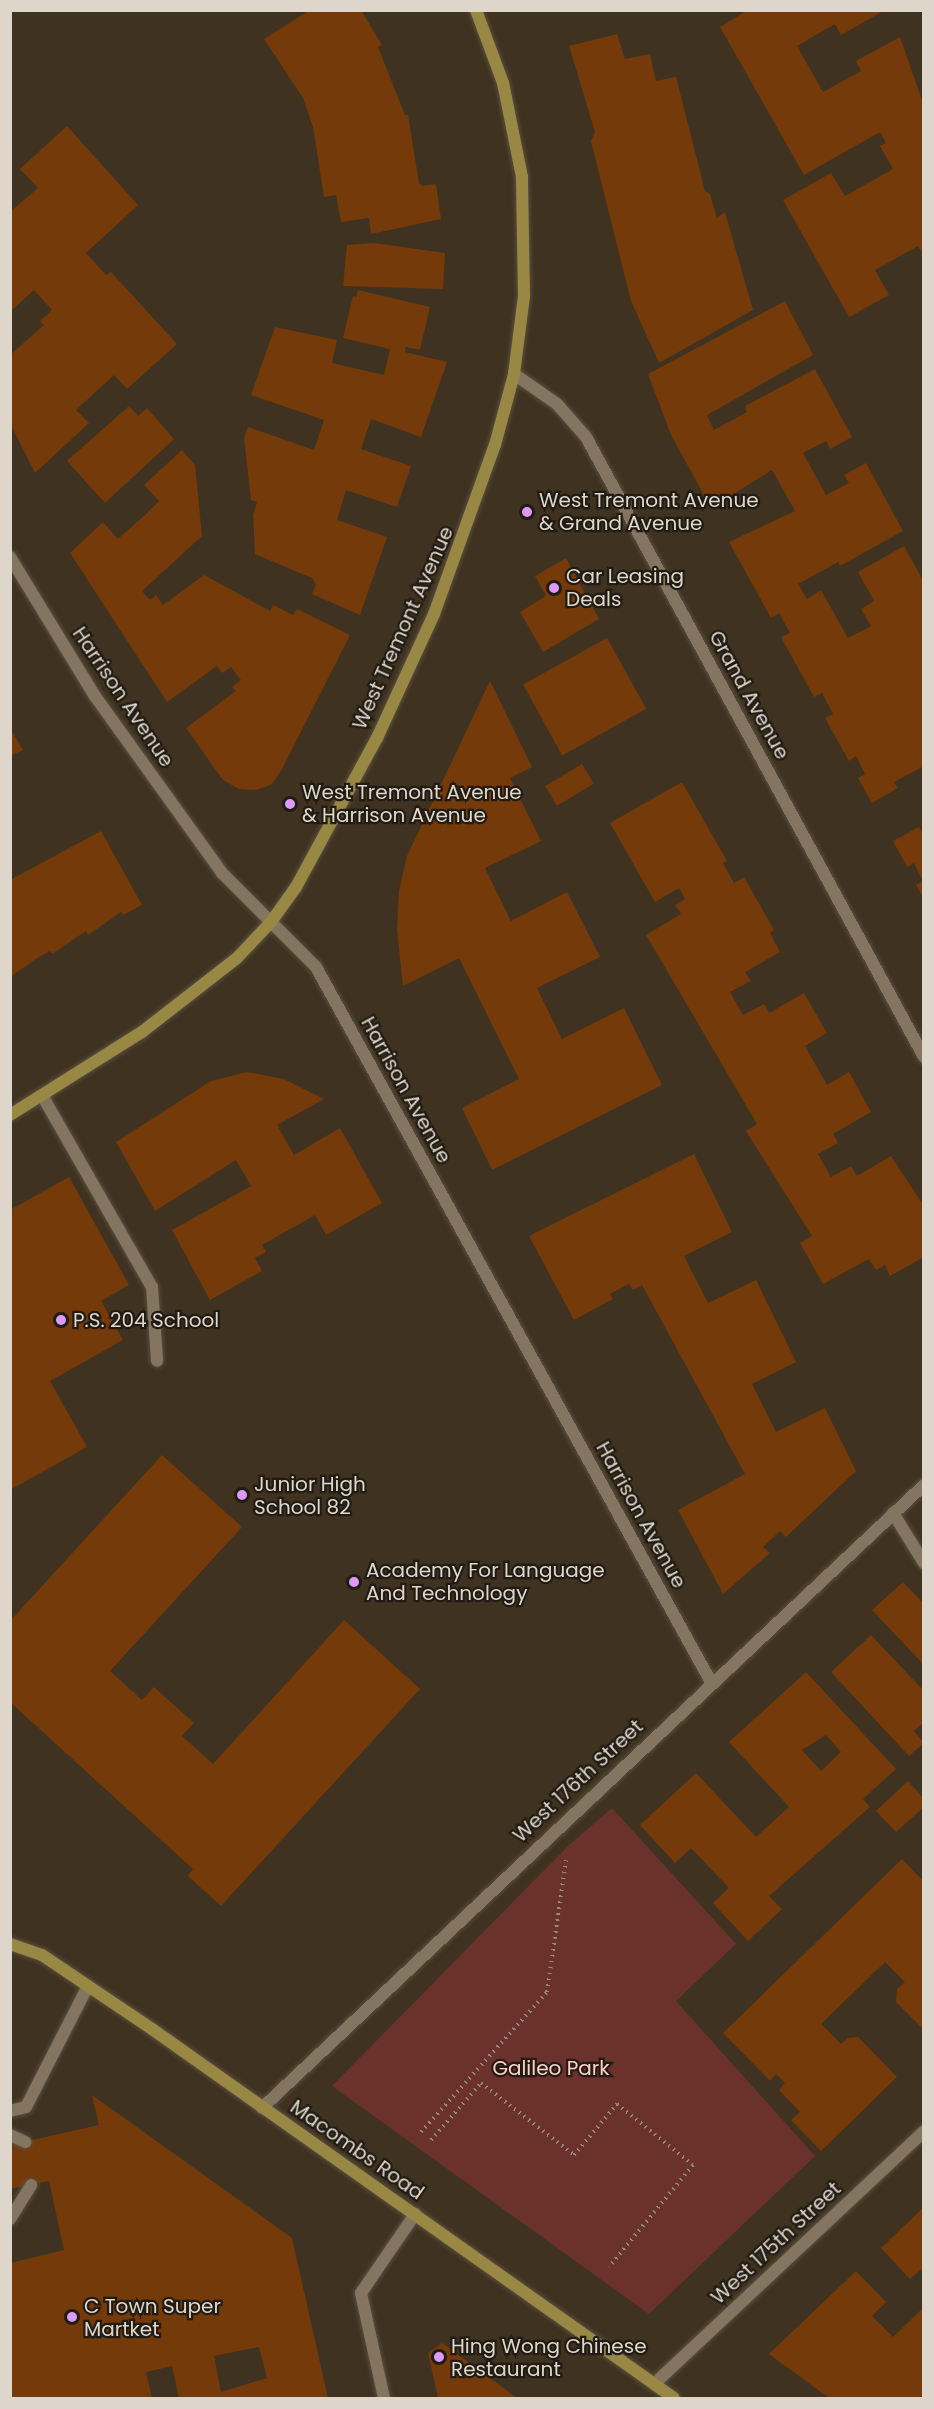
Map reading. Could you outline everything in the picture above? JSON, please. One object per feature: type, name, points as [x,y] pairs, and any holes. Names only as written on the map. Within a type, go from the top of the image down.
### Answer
[{"type":"main road","name":"West Tremont Avenue","points":[[10,1115],[43,1096],[192,995],[237,958],[271,922],[312,859],[407,676],[482,491],[514,374],[526,259],[522,177],[503,83],[476,10]]},
{"type":"main road","name":"Macombs Road","points":[[10,1944],[42,1954],[674,2398]]},
{"type":"street","name":"Grand Avenue","points":[[514,374],[564,411],[586,437],[924,1057]]},
{"type":"street","name":"Harrison Avenue","points":[[11,557],[95,696],[222,873],[316,967],[711,1682]]},
{"type":"street","points":[[43,1096],[152,1287],[157,1361]]},
{"type":"street","name":"West 176th Street","points":[[262,2108],[711,1682],[924,1485]]},
{"type":"street","points":[[893,1513],[924,1563]]},
{"type":"street","points":[[10,2111],[26,2107],[88,1986]]},
{"type":"street","name":"West 175th Street","points":[[654,2384],[924,2131]]},
{"type":"street","points":[[10,2135],[25,2142]]},
{"type":"street","points":[[10,2218],[31,2185]]},
{"type":"street","points":[[384,2398],[361,2293],[415,2214]]},
{"type":"path","points":[[422,2132],[547,1992],[566,1858]]},
{"type":"path","points":[[431,2140],[481,2083],[574,2155],[616,2104],[693,2165],[609,2267]]},
{"type":"green space","name":"Galileo Park","points":[[612,1808],[736,1944],[676,2001],[815,2156],[649,2314],[332,2086],[567,1847]]},
{"type":"building","points":[[310,10],[361,10],[382,45],[378,47],[405,115],[408,115],[419,183],[422,186],[436,184],[441,219],[371,234],[369,218],[341,222],[336,195],[324,197],[313,127],[303,98],[264,39]]},
{"type":"building","points":[[748,10],[885,10],[841,35],[835,24],[797,46],[823,92],[861,71],[856,61],[900,37],[924,106],[924,256],[918,246],[875,270],[889,295],[849,317],[783,200],[831,173],[845,196],[893,169],[880,146],[886,143],[880,132],[804,175],[720,27]]},
{"type":"building","points":[[617,34],[625,59],[650,54],[656,81],[676,77],[705,191],[710,194],[717,218],[725,212],[753,310],[659,363],[631,301],[591,141],[595,132],[569,46]]},
{"type":"building","points":[[67,126],[138,205],[86,253],[106,275],[111,272],[177,344],[127,389],[114,375],[76,410],[89,423],[35,473],[10,423],[10,355],[44,325],[40,321],[52,310],[34,290],[10,312],[10,212],[38,188],[20,169]]},
{"type":"building","points":[[374,243],[445,253],[443,289],[343,286],[347,245]]},
{"type":"building","points":[[358,290],[430,307],[420,350],[406,347],[405,352],[447,362],[421,437],[371,419],[361,449],[411,466],[397,507],[346,490],[337,520],[387,537],[360,615],[312,594],[316,585],[312,578],[255,554],[253,515],[257,502],[251,500],[244,438],[248,427],[314,450],[324,420],[251,395],[275,327],[337,340],[332,363],[384,375],[390,349],[343,338],[353,296],[356,297]]},
{"type":"building","points":[[785,301],[813,355],[707,415],[714,430],[747,412],[745,406],[815,369],[852,437],[830,449],[826,441],[803,453],[826,495],[849,483],[844,475],[866,463],[903,531],[840,566],[838,562],[798,584],[807,599],[821,590],[848,638],[871,626],[861,609],[874,601],[858,572],[904,546],[924,582],[924,766],[894,782],[898,788],[872,803],[858,778],[865,774],[856,756],[849,761],[825,718],[833,714],[822,693],[814,697],[781,637],[790,633],[779,613],[771,618],[729,542],[795,511],[772,470],[711,508],[671,435],[648,374]]},
{"type":"building","points":[[129,406],[138,416],[147,408],[174,439],[105,503],[67,461]]},
{"type":"building","points":[[182,450],[195,465],[202,536],[142,591],[150,600],[156,595],[163,605],[204,575],[270,611],[273,605],[293,615],[297,609],[350,635],[281,771],[272,784],[257,790],[239,789],[223,780],[186,728],[236,691],[232,687],[241,680],[231,667],[222,673],[217,666],[167,702],[70,553],[103,522],[118,539],[146,514],[159,501],[144,485]]},
{"type":"building","points":[[566,558],[599,619],[543,652],[520,612],[546,596],[535,576]]},
{"type":"building","points":[[607,638],[646,709],[562,755],[523,685]]},
{"type":"building","points":[[490,681],[532,767],[510,778],[541,841],[485,868],[511,921],[567,892],[600,957],[537,988],[562,1039],[624,1008],[662,1085],[492,1170],[462,1108],[519,1079],[459,958],[403,986],[397,929],[399,891],[407,856]]},
{"type":"building","points":[[10,728],[23,750],[10,756]]},
{"type":"building","points":[[582,764],[594,784],[557,806],[545,786]]},
{"type":"building","points":[[682,782],[727,861],[723,863],[734,883],[744,877],[774,930],[770,933],[780,952],[745,972],[751,981],[730,992],[743,1015],[764,1004],[769,1013],[804,993],[827,1033],[805,1046],[827,1085],[849,1072],[871,1112],[833,1134],[838,1143],[818,1154],[831,1177],[851,1166],[857,1176],[891,1156],[924,1206],[924,1257],[890,1276],[885,1265],[876,1270],[869,1259],[823,1284],[800,1243],[812,1236],[746,1131],[757,1124],[646,935],[681,914],[675,905],[685,899],[679,888],[655,902],[610,823]]},
{"type":"building","points":[[919,827],[924,836],[924,899],[916,885],[923,881],[914,863],[907,867],[893,841]]},
{"type":"building","points":[[101,831],[142,905],[123,915],[121,912],[88,935],[86,931],[52,954],[50,951],[10,977],[10,880]]},
{"type":"building","points":[[247,1072],[284,1079],[324,1099],[277,1125],[294,1155],[340,1128],[382,1203],[326,1235],[315,1215],[262,1245],[266,1252],[255,1258],[262,1271],[210,1300],[172,1230],[251,1186],[236,1160],[155,1211],[116,1142],[211,1081]]},
{"type":"building","points":[[694,1154],[732,1232],[684,1256],[708,1303],[756,1280],[796,1362],[752,1384],[776,1432],[825,1408],[856,1471],[786,1537],[780,1531],[763,1547],[770,1553],[723,1594],[678,1510],[745,1474],[642,1285],[633,1290],[629,1284],[610,1294],[613,1299],[574,1320],[529,1236]]},
{"type":"building","name":"P.S. 204 School","points":[[69,1177],[129,1285],[101,1301],[123,1340],[50,1381],[87,1447],[10,1490],[10,1210]]},
{"type":"building","points":[[162,1455],[242,1527],[110,1671],[142,1700],[154,1687],[194,1723],[182,1736],[213,1764],[344,1620],[420,1689],[221,1906],[188,1876],[193,1869],[10,1702],[10,1621]]},
{"type":"building","points":[[903,1582],[924,1604],[924,1665],[872,1610]]},
{"type":"building","points":[[871,1635],[924,1691],[924,1722],[914,1731],[924,1743],[909,1756],[831,1672]]},
{"type":"building","points":[[806,1672],[896,1769],[863,1799],[870,1807],[769,1896],[782,1909],[748,1941],[713,1903],[729,1888],[691,1848],[675,1863],[640,1825],[696,1773],[756,1837],[789,1807],[729,1742]],"holes":[[[826,1735],[841,1752],[821,1771],[802,1750]]]},
{"type":"building","points":[[908,1781],[924,1799],[924,1807],[896,1832],[876,1811]]},
{"type":"building","points":[[902,1859],[924,1882],[924,2030],[896,2002],[897,1989],[905,1982],[885,1962],[821,2024],[841,2044],[848,2038],[858,2037],[897,2077],[821,2151],[791,2120],[800,2112],[779,2090],[785,2083],[776,2074],[770,2081],[723,2033]]},
{"type":"building","points":[[92,2095],[292,2238],[328,2398],[179,2398],[172,2366],[146,2372],[152,2398],[10,2398],[10,2263],[64,2250],[49,2181],[10,2189],[10,2145],[99,2125]],"holes":[[[259,2347],[267,2378],[221,2392],[214,2356]]]},
{"type":"building","points":[[924,2207],[924,2267],[910,2279],[881,2248]]},
{"type":"building","points":[[856,2271],[886,2302],[872,2316],[893,2337],[924,2307],[924,2398],[829,2398],[769,2354]]},
{"type":"building","points":[[442,2343],[517,2398],[438,2398],[428,2353]]},
{"type":"place","name":"West Tremont Avenue & Grand Avenue","points":[[527,512]]},
{"type":"place","name":"Car Leasing Deals","points":[[554,588]]},
{"type":"place","name":"West Tremont Avenue & Harrison Avenue","points":[[290,804]]},
{"type":"place","name":"P.S. 204 School","points":[[61,1320]]},
{"type":"place","name":"Junior High School 82","points":[[242,1495]]},
{"type":"place","name":"Academy For Language And Technology","points":[[354,1582]]},
{"type":"place","name":"C Town Super Martket","points":[[72,2317]]},
{"type":"place","name":"Hing Wong Chinese Restaurant","points":[[439,2357]]}]
